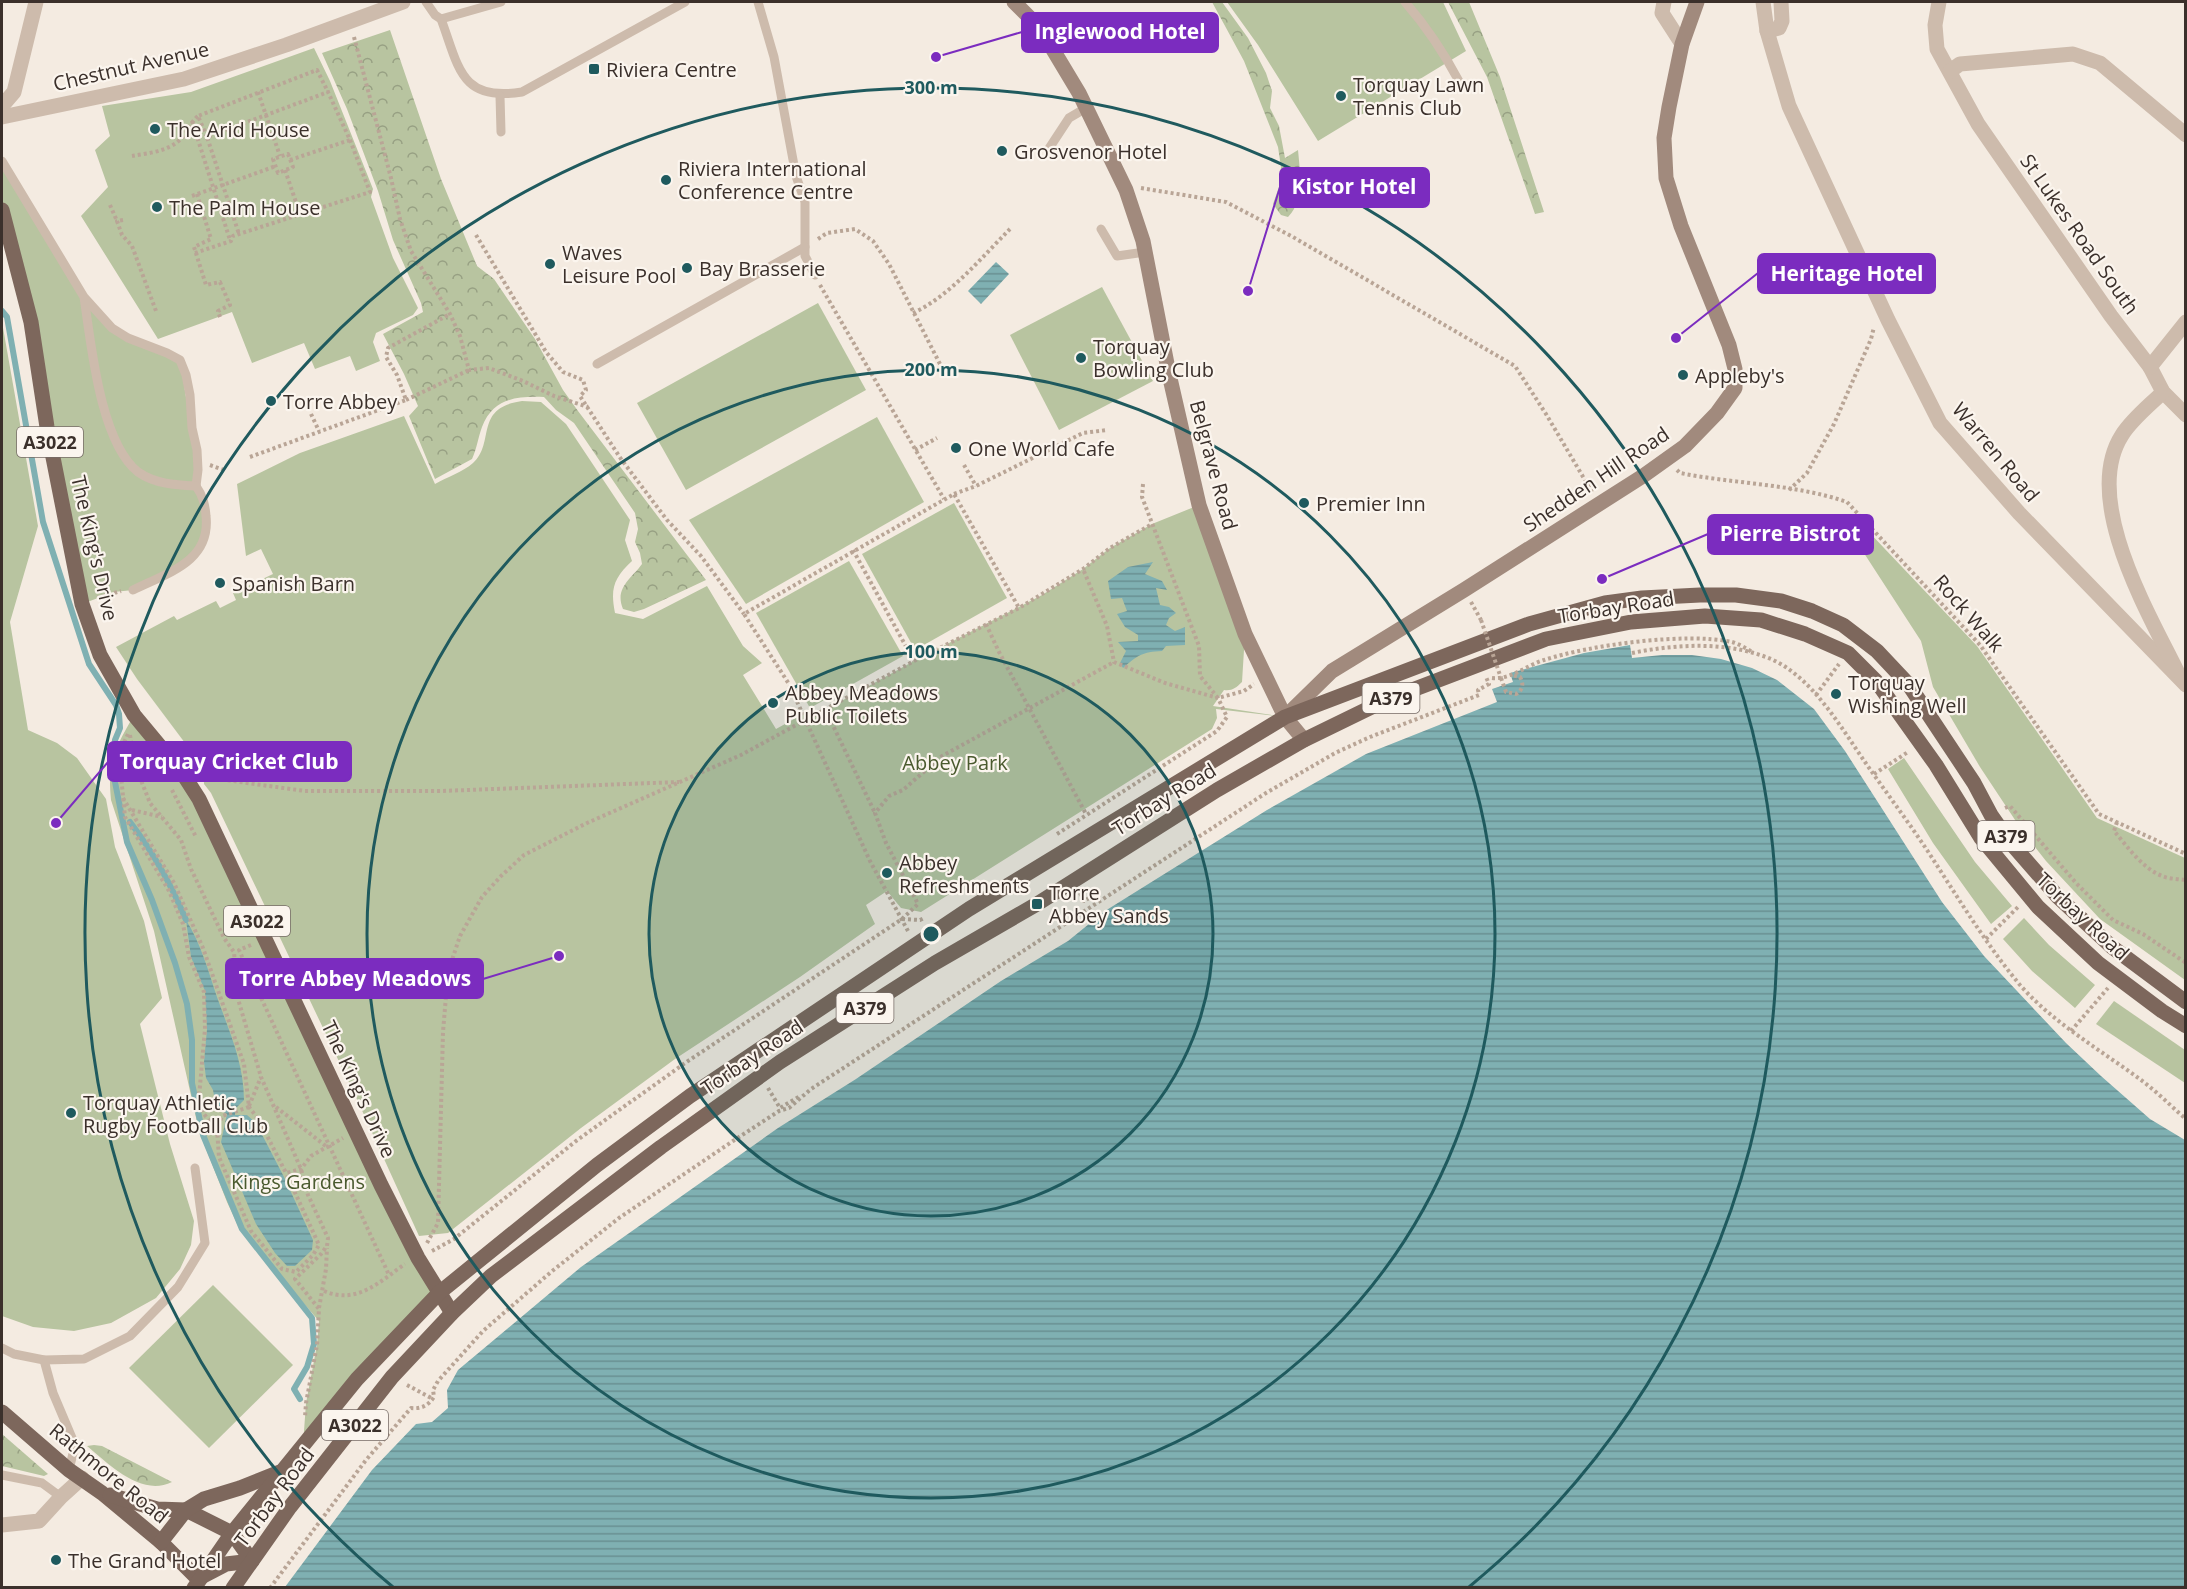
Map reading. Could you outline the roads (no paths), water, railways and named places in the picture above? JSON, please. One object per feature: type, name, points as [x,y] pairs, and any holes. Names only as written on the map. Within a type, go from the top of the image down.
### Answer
[{"type":"main road","name":"The King's Drive","points":[[2,210],[31,322],[47,427],[82,603],[100,655],[134,715],[183,774],[199,799],[381,1185],[413,1260],[452,1313]]},
{"type":"main road","name":"Torbay Road","points":[[196,1583],[232,1533],[357,1379],[439,1293],[597,1165],[690,1096],[917,944],[1077,842],[1285,717],[1529,624],[1605,603],[1676,595],[1736,595],[1781,601],[1812,611],[1843,626],[1877,651],[1909,685],[1974,783],[1991,815],[2010,842],[2058,897],[2112,947],[2186,1002]]},
{"type":"main road","name":"Torbay Road","points":[[233,1587],[290,1507],[392,1377],[452,1313],[491,1276],[564,1219],[760,1076],[935,963],[1037,904],[1217,790],[1304,740],[1386,699],[1546,639],[1632,622],[1705,616],[1761,620],[1805,634],[1848,653],[1876,681],[1921,743],[1981,838],[2029,897],[2098,963],[2186,1026]]},
{"type":"main road","name":"Rathmore Road","points":[[2,1412],[161,1542],[196,1583]]},
{"type":"main road","points":[[161,1542],[186,1510],[204,1499],[283,1471]]},
{"type":"main road","points":[[102,1492],[157,1509],[186,1510],[232,1533],[252,1561],[226,1564],[196,1583]]},
{"type":"street","points":[[2,106],[14,92],[36,2]]},
{"type":"street","name":"Chestnut Avenue","points":[[2,117],[184,79],[264,53],[403,2]]},
{"type":"street","name":"Belgrave Road","points":[[1014,2],[1040,28],[1086,108],[1126,190],[1145,252],[1168,374],[1199,505],[1245,634],[1285,717],[1304,740]]},
{"type":"street","points":[[1664,2],[1662,13],[1682,44]]},
{"type":"street","name":"Shedden Hill Road","points":[[1285,717],[1332,671],[1599,504],[1685,446],[1717,413],[1735,388],[1735,369],[1729,345],[1681,226],[1666,178],[1664,138],[1682,44],[1698,2]]},
{"type":"street","name":"Warren Road","points":[[1763,2],[1767,31],[1790,106],[1888,320],[1940,423],[2019,513],[2185,685]]},
{"type":"street","points":[[1767,31],[1779,28],[1782,21],[1781,2]]},
{"type":"street","name":"St Lukes Road South","points":[[1939,2],[1935,25],[1937,49],[1978,124],[2111,316],[2150,367],[2163,392],[2186,415]]},
{"type":"street","points":[[1950,70],[1960,64],[2073,54],[2100,63],[2186,135]]},
{"type":"street","points":[[2150,367],[2186,322]]},
{"type":"street","points":[[2163,392],[2123,434],[2108,472],[2111,516],[2136,588],[2185,685]]},
{"type":"street","points":[[2,1525],[39,1521],[61,1497],[75,1474]]},
{"type":"lane","points":[[426,2],[435,15],[441,19],[464,77],[479,91],[500,96],[522,93],[686,2]]},
{"type":"lane","points":[[441,19],[501,2]]},
{"type":"lane","points":[[758,2],[774,57],[796,176],[805,202],[805,247],[807,262],[814,275]]},
{"type":"lane","points":[[1405,2],[1424,22],[1460,83]]},
{"type":"lane","points":[[500,96],[501,132]]},
{"type":"lane","points":[[1048,150],[1069,118],[1086,108]]},
{"type":"lane","points":[[2,161],[84,297],[112,328],[128,338],[167,352],[180,360],[186,375],[197,450],[196,486],[204,498],[207,527],[205,542],[187,564],[133,590]]},
{"type":"lane","points":[[1101,229],[1117,256],[1145,252]]},
{"type":"lane","points":[[597,364],[805,247]]},
{"type":"lane","points":[[84,297],[98,387],[116,443],[138,472],[166,485],[196,486]]},
{"type":"lane","points":[[2,1348],[14,1354],[44,1360],[84,1359],[130,1336],[178,1287],[205,1244],[195,1168]]},
{"type":"lane","points":[[44,1360],[53,1393],[75,1445],[75,1474]]},
{"type":"lane","points":[[2,1475],[42,1483],[61,1497]]},
{"type":"water","points":[[996,262],[1009,274],[981,304],[968,291]]},
{"type":"water","points":[[1153,562],[1145,574],[1162,581],[1167,590],[1156,588],[1160,605],[1169,607],[1176,613],[1169,618],[1166,625],[1175,631],[1185,627],[1185,645],[1166,646],[1162,651],[1145,653],[1123,668],[1120,663],[1126,651],[1118,642],[1138,641],[1138,635],[1125,627],[1117,614],[1127,611],[1122,598],[1111,599],[1108,581],[1128,567]]},
{"type":"water","points":[[1630,645],[1632,658],[1692,655],[1721,659],[1752,668],[1777,680],[1814,709],[1845,751],[1942,902],[1984,956],[2066,1043],[2101,1076],[2150,1119],[2185,1140],[2185,1587],[285,1587],[372,1470],[416,1424],[432,1422],[448,1408],[447,1390],[458,1370],[581,1267],[778,1128],[856,1079],[1001,981],[1068,941],[1105,911],[1267,810],[1366,754],[1497,702],[1492,689],[1513,682],[1510,673],[1584,653]]},
{"type":"water","points":[[186,920],[204,957],[239,1060],[244,1100],[235,1109],[235,1115],[247,1115],[256,1123],[313,1240],[312,1250],[295,1266],[287,1266],[275,1253],[256,1224],[221,1142],[227,1114],[216,1107],[213,1090],[206,1078],[204,1062],[207,1029],[205,991],[191,957]]},
{"type":"waterway","points":[[2,311],[7,317],[43,522],[89,664],[116,705],[119,714],[120,728],[115,740],[113,772],[127,842],[152,900],[187,1004],[192,1040],[192,1083],[203,1135],[242,1229],[312,1318],[314,1344],[307,1367],[294,1389],[300,1399]]},
{"type":"waterway","points":[[130,822],[161,869],[186,920]]},
{"type":"place","name":"Inglewood Hotel","points":[[936,57]]},
{"type":"place","name":"Riviera Centre","points":[[594,69]]},
{"type":"place","name":"Torquay Lawn Tennis Club","points":[[1341,96]]},
{"type":"place","name":"The Arid House","points":[[155,129]]},
{"type":"place","name":"Grosvenor Hotel","points":[[1002,151]]},
{"type":"place","name":"Riviera International Conference Centre","points":[[666,180]]},
{"type":"place","name":"The Palm House","points":[[157,207]]},
{"type":"place","name":"Waves Leisure Pool","points":[[550,264]]},
{"type":"place","name":"Bay Brasserie","points":[[687,268]]},
{"type":"place","name":"Kistor Hotel","points":[[1248,291]]},
{"type":"place","name":"Heritage Hotel","points":[[1676,338]]},
{"type":"place","name":"Torquay Bowling Club","points":[[1081,358]]},
{"type":"place","name":"Appleby's","points":[[1683,375]]},
{"type":"place","name":"Torre Abbey","points":[[271,401]]},
{"type":"place","name":"One World Cafe","points":[[956,448]]},
{"type":"place","name":"Premier Inn","points":[[1304,503]]},
{"type":"place","name":"Pierre Bistrot","points":[[1602,579]]},
{"type":"place","name":"Spanish Barn","points":[[220,583]]},
{"type":"place","name":"Torquay Wishing Well","points":[[1836,694]]},
{"type":"place","name":"Abbey Meadows Public Toilets","points":[[773,703]]},
{"type":"place","name":"Torquay Cricket Club","points":[[56,823]]},
{"type":"place","name":"Abbey Refreshments","points":[[887,873]]},
{"type":"place","name":"Torre Abbey Sands","points":[[1037,904]]},
{"type":"place","name":"Torre Abbey Meadows","points":[[559,956]]},
{"type":"place","name":"Torquay Athletic Rugby Football Club","points":[[71,1113]]},
{"type":"place","name":"The Grand Hotel","points":[[56,1560]]},
{"type":"park label","name":"Abbey Park","points":[[955,762]]},
{"type":"park label","name":"Kings Gardens","points":[[298,1181]]}]
